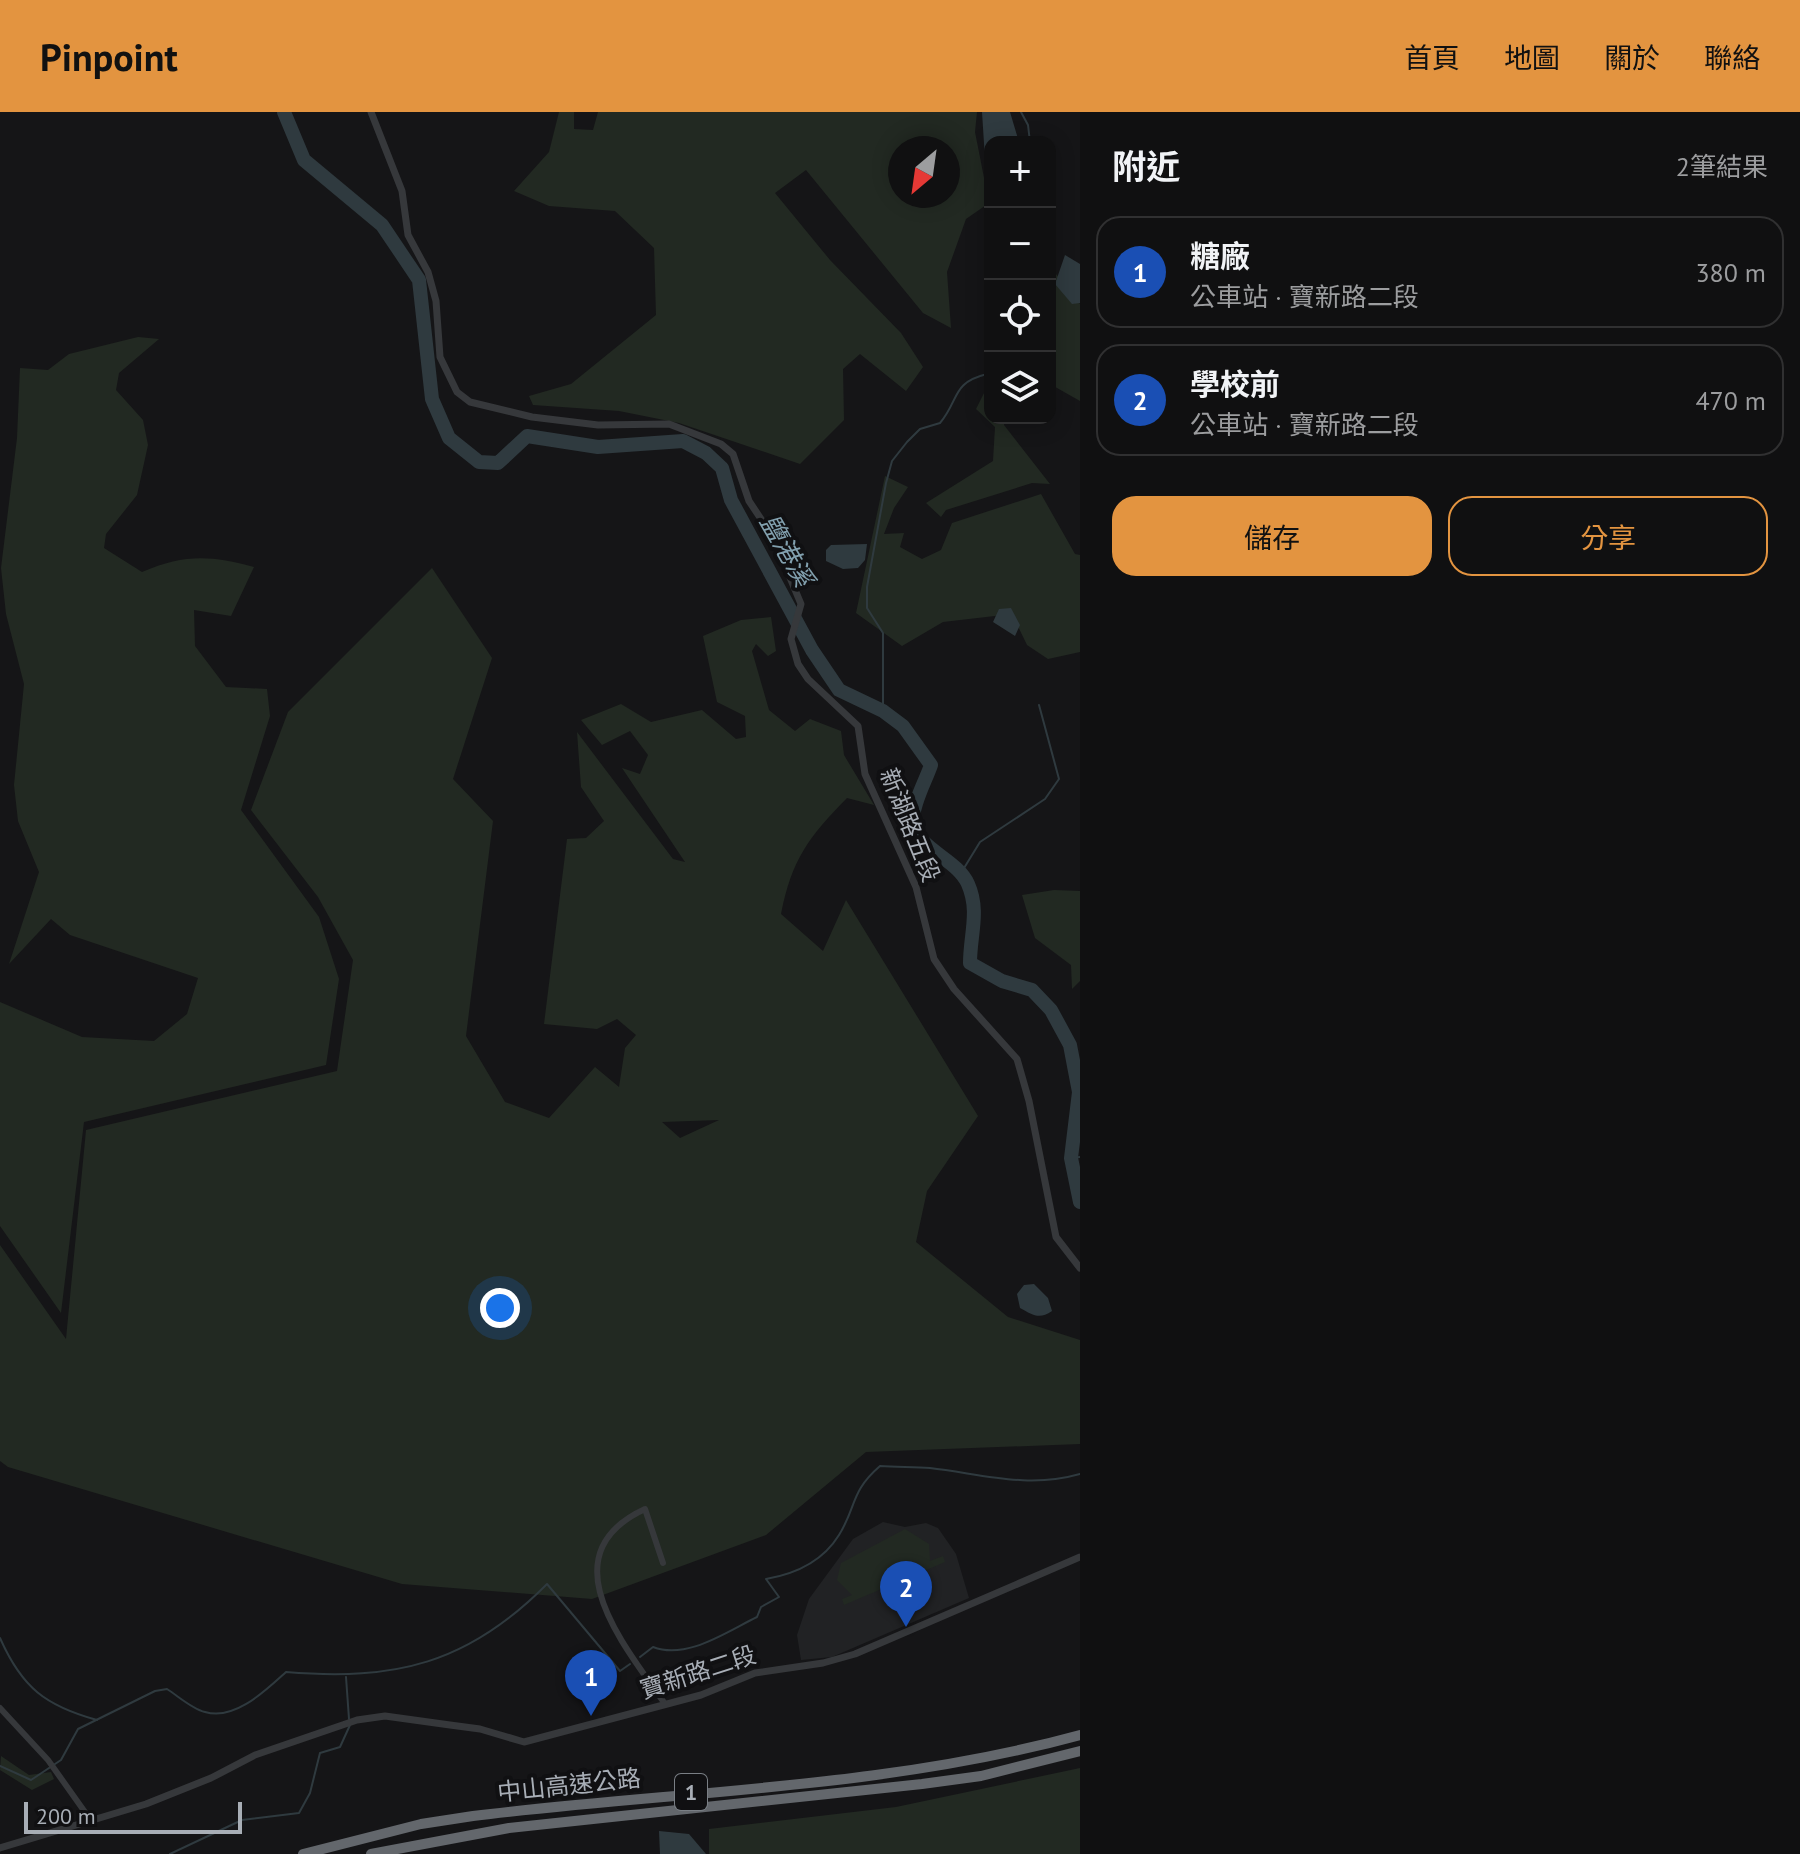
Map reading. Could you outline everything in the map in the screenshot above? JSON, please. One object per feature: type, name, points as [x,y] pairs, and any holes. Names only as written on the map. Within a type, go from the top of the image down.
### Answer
[{"type":"highway","name":"中山高速公路","points":[[303,1854],[421,1824],[473,1816],[893,1773],[991,1757],[1080,1735]]},
{"type":"highway","name":"中山高速公路","points":[[371,1854],[509,1828],[981,1776],[1080,1751]]},
{"type":"street","name":"新湖路五段","points":[[371,112],[402,191],[408,235],[428,272],[436,301],[440,357],[457,392],[470,402],[532,417],[598,425],[669,424],[721,444],[733,454],[749,501],[788,570],[801,604],[792,626],[792,650],[803,672],[858,726],[865,774],[916,887],[934,959],[954,989],[1017,1059],[1029,1101],[1056,1237],[1080,1268]]},
{"type":"street","points":[[663,1563],[645,1509],[620,1525],[602,1545],[596,1562],[599,1591],[610,1624],[665,1704]]},
{"type":"street","name":"寶新路二段","points":[[0,1848],[92,1822],[185,1789],[255,1755],[357,1720],[385,1716],[424,1721],[480,1729],[524,1742],[701,1695],[755,1673],[823,1663],[855,1654],[1080,1557]]},
{"type":"street","points":[[0,1708],[56,1770],[92,1822]]},
{"type":"shaded area","points":[[559,112],[574,112],[574,129],[593,130],[598,112],[977,112],[975,132],[984,178],[984,206],[966,219],[947,272],[951,328],[923,313],[806,170],[775,193],[830,260],[901,333],[923,367],[906,391],[860,354],[843,369],[844,420],[800,464],[679,423],[619,411],[533,405],[529,396],[571,384],[656,315],[654,248],[615,211],[549,206],[514,191],[549,152]]},
{"type":"shaded area","points":[[982,112],[1010,112],[1017,136],[984,136],[984,143]]},
{"type":"shaded area","points":[[1065,255],[1080,264],[1080,303],[1072,304],[1056,281]]},
{"type":"shaded area","points":[[1056,274],[1080,304],[1080,401],[1056,387]]},
{"type":"shaded area","points":[[138,337],[159,339],[119,373],[116,390],[143,420],[148,445],[137,495],[106,534],[104,548],[142,572],[171,562],[197,558],[254,567],[231,616],[194,610],[195,646],[226,687],[267,689],[270,716],[241,810],[319,917],[339,979],[326,1065],[84,1122],[61,1313],[0,1226],[0,1002],[82,1037],[154,1041],[187,1014],[198,978],[70,935],[51,919],[9,964],[39,872],[18,821],[14,785],[24,684],[6,614],[1,568],[17,438],[20,368],[48,370],[69,354]]},
{"type":"shaded area","points":[[984,393],[984,417],[976,409]]},
{"type":"shaded area","points":[[992,424],[1004,424],[1050,484],[1032,483],[946,510],[941,517],[926,503],[993,461],[995,427]]},
{"type":"shaded area","points":[[885,476],[908,487],[894,508],[884,534],[904,533],[900,547],[922,559],[941,550],[952,523],[1041,494],[1075,554],[1080,555],[1080,652],[1048,659],[1027,645],[1012,614],[943,622],[902,646],[856,613]]},
{"type":"shaded area","points":[[867,544],[865,560],[858,568],[843,569],[826,561],[826,550],[831,545]]},
{"type":"shaded area","points":[[432,568],[492,658],[453,779],[493,821],[466,1036],[505,1102],[549,1118],[595,1067],[619,1087],[625,1048],[636,1035],[617,1019],[597,1029],[544,1024],[567,839],[586,838],[604,821],[581,787],[577,732],[673,859],[685,862],[622,768],[640,774],[648,755],[630,731],[602,745],[581,720],[621,704],[651,722],[702,710],[736,739],[746,737],[745,716],[717,702],[703,636],[741,620],[771,617],[776,651],[768,656],[756,644],[752,651],[769,710],[795,731],[810,719],[841,731],[844,755],[874,805],[847,798],[822,825],[796,864],[781,914],[823,951],[846,900],[978,1116],[927,1191],[916,1242],[1008,1317],[1080,1340],[1080,1444],[866,1452],[766,1535],[592,1599],[402,1584],[8,1467],[0,1461],[0,1245],[66,1339],[86,1130],[337,1071],[353,960],[318,897],[251,810],[288,712]],"holes":[[[719,1120],[680,1138],[662,1122]]]},
{"type":"shaded area","points":[[1011,608],[1020,625],[1015,636],[993,622],[999,609]]},
{"type":"shaded area","points":[[1054,890],[1080,891],[1080,981],[1072,989],[1071,965],[1035,938],[1022,895]]},
{"type":"shaded area","points":[[1034,1284],[1048,1298],[1052,1311],[1040,1316],[1020,1308],[1017,1294],[1024,1285]]},
{"type":"shaded area","points":[[883,1522],[905,1527],[926,1523],[938,1528],[956,1554],[969,1598],[832,1657],[801,1660],[797,1635],[809,1599],[853,1539]]},
{"type":"shaded area","points":[[905,1529],[929,1544],[930,1561],[943,1556],[945,1562],[844,1605],[842,1599],[852,1595],[837,1580],[841,1563]]},
{"type":"shaded area","points":[[1,1756],[29,1775],[51,1772],[54,1779],[32,1790],[0,1770]]},
{"type":"shaded area","points":[[1080,1768],[1080,1854],[709,1854],[709,1829],[896,1807]]},
{"type":"shaded area","points":[[659,1831],[689,1834],[706,1854],[660,1854]]},
{"type":"waterway","name":"鹽港溪","points":[[284,112],[304,160],[382,225],[419,280],[432,399],[449,438],[479,462],[498,463],[527,436],[598,447],[683,441],[706,453],[722,468],[731,500],[812,650],[839,690],[883,711],[903,726],[931,765],[913,819],[920,838],[955,867],[972,894],[974,913],[970,963],[1002,981],[1032,990],[1051,1010],[1070,1045],[1079,1092],[1071,1158],[1080,1202]]},
{"type":"waterway","points":[[1021,112],[1029,136]]},
{"type":"waterway","points":[[883,711],[883,633],[867,608],[867,587],[892,461],[920,429],[940,423],[967,382],[984,375]]},
{"type":"waterway","points":[[961,873],[980,842],[1045,799],[1059,779],[1039,705]]},
{"type":"waterway","points":[[1071,1158],[1080,1157]]},
{"type":"waterway","points":[[640,1657],[653,1647],[666,1650],[693,1647],[757,1617],[761,1607],[779,1597],[766,1579],[798,1570],[825,1552],[845,1525],[863,1484],[880,1466],[930,1468],[1023,1480],[1080,1474]]},
{"type":"waterway","points":[[0,1766],[31,1780],[61,1760],[78,1729],[155,1691],[167,1689],[195,1708],[216,1714],[239,1708],[286,1672],[362,1673],[428,1661],[488,1633],[547,1584],[620,1671],[630,1664]]},
{"type":"waterway","points":[[0,1638],[17,1670],[38,1692],[63,1708],[97,1720]]},
{"type":"waterway","points":[[346,1677],[349,1719]]},
{"type":"waterway","points":[[170,1854],[242,1820],[299,1813],[310,1793],[320,1753],[340,1747],[350,1725]]},
{"type":"place","name":"學校前","points":[[906,1627]]},
{"type":"place","name":"糖廠","points":[[591,1716]]}]
